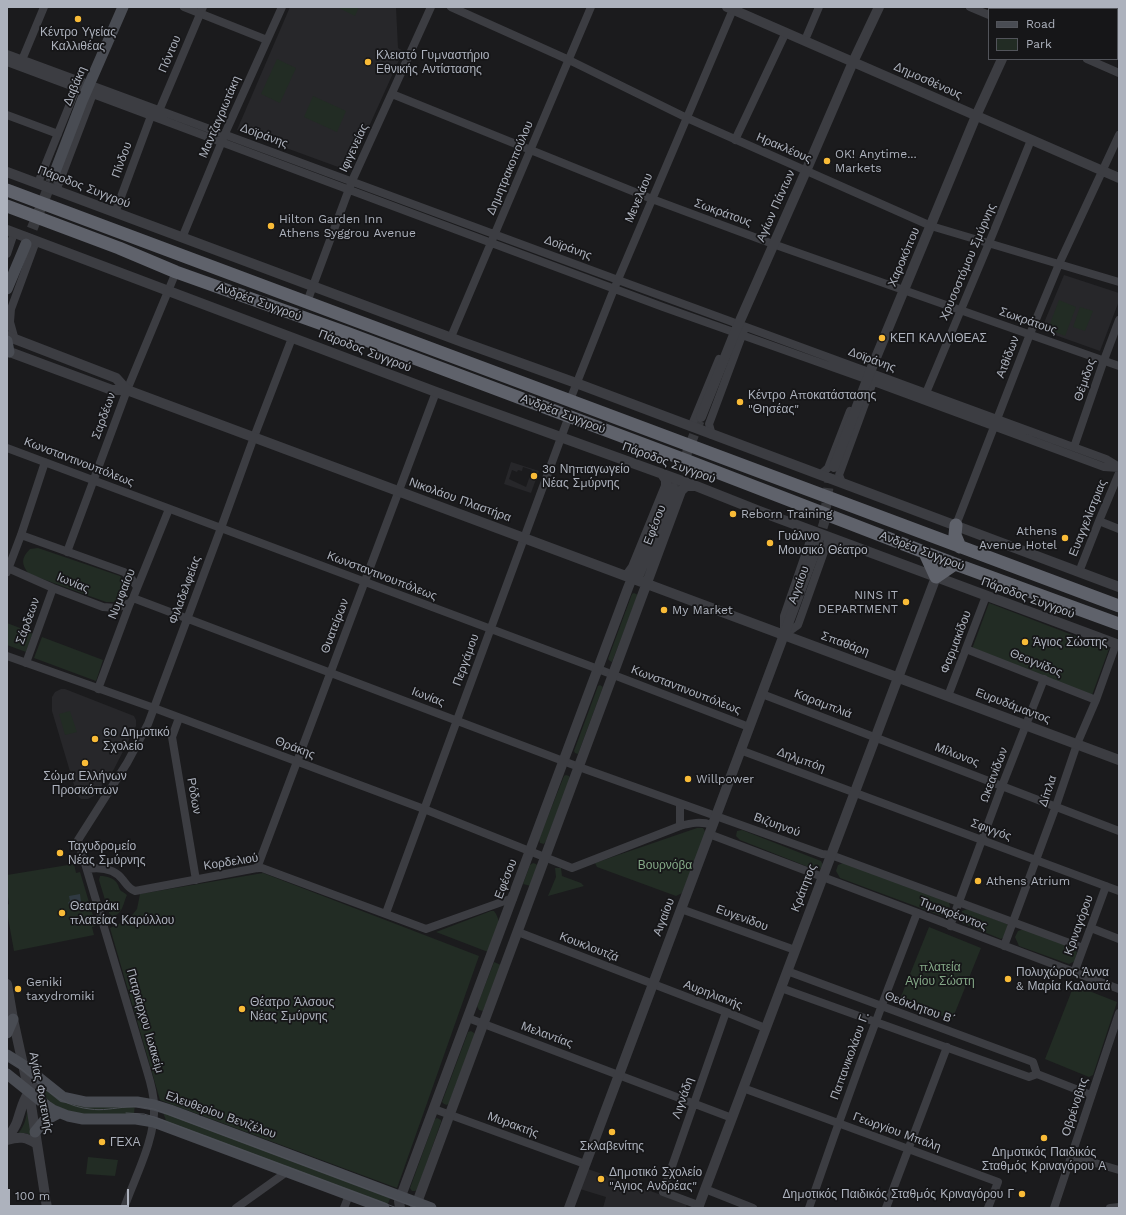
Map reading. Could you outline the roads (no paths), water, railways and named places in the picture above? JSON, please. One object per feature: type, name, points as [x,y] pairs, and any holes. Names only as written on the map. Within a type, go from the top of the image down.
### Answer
[{"type":"highway","name":"Ανδρέα Συγγρού","points":[[7,190],[1119,606]]},
{"type":"highway","name":"Ανδρέα Συγγρού","points":[[7,206],[119,248],[176,272],[347,333],[956,564],[1119,624]]},
{"type":"highway","points":[[941,540],[951,534],[956,525]]},
{"type":"highway","points":[[956,525],[955,535],[960,547]]},
{"type":"highway","points":[[925,552],[936,577],[956,564]]},
{"type":"main road","name":"Δαβάκη","points":[[53,177],[86,88],[123,7]]},
{"type":"main road","points":[[7,289],[26,244]]},
{"type":"main road","points":[[7,1033],[13,1019]]},
{"type":"main road","name":"Ελευθερίου Βενιζέλου","points":[[7,1055],[23,1065],[63,1097],[86,1102],[137,1102],[154,1105],[401,1196],[416,1205],[431,1208]]},
{"type":"main road","points":[[7,1074],[47,1106],[59,1113],[83,1119],[136,1119],[154,1122],[384,1208]]},
{"type":"main road","points":[[36,1132],[44,1121],[59,1113]]},
{"type":"street","points":[[22,60],[44,7]]},
{"type":"street","points":[[184,7],[202,10],[267,40]]},
{"type":"street","name":"Μαντζαγριωτάκη","points":[[182,238],[223,139],[282,7]]},
{"type":"street","name":"Ιφιγενείας","points":[[307,302],[352,181],[431,7]]},
{"type":"street","name":"Ηρακλέους","points":[[451,7],[568,60],[735,140],[931,226],[1119,282]]},
{"type":"street","name":"Δημητρακοπούλου","points":[[451,337],[591,7]]},
{"type":"street","points":[[805,40],[819,7]]},
{"type":"street","name":"Αγίων Πάντων","points":[[701,417],[773,244],[853,62],[879,7]]},
{"type":"street","points":[[970,7],[988,15]]},
{"type":"street","name":"Δημοσθένους","points":[[731,8],[1119,178]]},
{"type":"street","name":"Μενελάου","points":[[570,400],[614,289],[687,118],[731,8]]},
{"type":"street","name":"Πόντου","points":[[159,110],[202,10]]},
{"type":"street","points":[[735,140],[786,32]]},
{"type":"street","name":"Δοϊράνης","points":[[7,54],[151,116],[352,181],[618,280],[869,378],[996,423],[1106,459],[1119,467]]},
{"type":"street","name":"Χαροκόπου","points":[[834,467],[904,290],[976,116],[1002,60]]},
{"type":"street","points":[[1089,60],[1119,74]]},
{"type":"street","name":"Δοϊράνης","points":[[7,62],[159,110],[223,139],[349,190],[614,289],[738,328]]},
{"type":"street","name":"Δαβάκη","points":[[38,183],[58,134],[86,88]]},
{"type":"street","name":"Δαβάκη","points":[[56,191],[86,88]]},
{"type":"street","name":"Σωκράτους","points":[[392,94],[652,200],[1119,366]]},
{"type":"street","points":[[7,115],[58,134]]},
{"type":"street","name":"Πίνδου","points":[[115,213],[151,116]]},
{"type":"street","name":"Ατθίδων","points":[[956,525],[1030,334],[1119,135]]},
{"type":"street","name":"Χρυσοστόμου Σμύρνης","points":[[926,393],[1031,140]]},
{"type":"street","name":"Πάροδος Συγγρού","points":[[7,172],[576,383],[1119,587]]},
{"type":"street","points":[[7,254],[11,232]]},
{"type":"street","name":"Πάροδος Συγγρού","points":[[11,232],[436,392],[696,486],[813,532],[1118,645]]},
{"type":"street","points":[[9,347],[11,309],[36,241]]},
{"type":"street","points":[[168,291],[176,272]]},
{"type":"street","name":"Σαρδέων","points":[[67,552],[127,390],[168,291]]},
{"type":"street","name":"Θέμιδος","points":[[1074,448],[1119,320]]},
{"type":"street","name":"Αγίων Πάντων","points":[[691,427],[738,328]]},
{"type":"street","name":"Αγίων Πάντων","points":[[712,435],[709,424],[738,328]]},
{"type":"street","name":"Φιλαδελφείας","points":[[78,840],[127,763],[144,733],[292,338]]},
{"type":"street","name":"Νικολάου Πλαστήρα","points":[[9,347],[112,390],[127,390],[524,538],[632,576]]},
{"type":"street","name":"Δοϊράνης","points":[[869,378],[926,393],[1104,467],[1119,467]]},
{"type":"street","name":"Χαροκόπου","points":[[820,475],[828,468],[869,378]]},
{"type":"street","name":"Χαροκόπου","points":[[842,483],[839,475],[869,378]]},
{"type":"street","name":"Θυατείρων","points":[[257,868],[436,392]]},
{"type":"street","name":"Περγάμου","points":[[386,913],[569,416]]},
{"type":"street","name":"Κωνσταντινουπόλεως","points":[[7,448],[749,727]]},
{"type":"street","points":[[8,570],[10,553],[21,535],[45,462]]},
{"type":"street","name":"Ευαγγελίστριας","points":[[1079,572],[1119,473]]},
{"type":"street","points":[[662,474],[666,480],[666,486],[633,567],[628,574],[646,584],[784,635]]},
{"type":"street","name":"Εφέσου","points":[[416,1205],[580,767],[646,584],[682,491],[686,486],[696,486]]},
{"type":"street","points":[[632,576],[673,488]]},
{"type":"street","name":"Νυμφαίου","points":[[98,689],[169,509]]},
{"type":"street","points":[[1099,521],[1119,529]]},
{"type":"street","name":"Αιγαίου","points":[[784,635],[784,616],[813,532]]},
{"type":"street","points":[[21,535],[124,572],[131,578],[137,587]]},
{"type":"street","name":"Αιγαίου","points":[[784,635],[798,625],[830,538]]},
{"type":"street","name":"Αιγαίου","points":[[568,1208],[818,544]]},
{"type":"street","name":"Ιωνίας","points":[[8,570],[103,607],[116,608],[132,600],[187,618],[680,804],[712,825]]},
{"type":"street","name":"Εφέσου","points":[[400,1208],[399,1201],[632,576]]},
{"type":"street","name":"Κράτητος","points":[[699,1207],[765,1028],[936,577]]},
{"type":"street","name":"Σάρδεων","points":[[26,663],[53,588]]},
{"type":"street","name":"Φαρμακίδου","points":[[948,696],[986,596]]},
{"type":"street","name":"Σπαθάρη","points":[[784,635],[898,677]]},
{"type":"street","name":"Δίπλα","points":[[1004,946],[1056,806],[1077,744],[1118,645]]},
{"type":"street","name":"Θεογνίδος","points":[[966,648],[1096,700]]},
{"type":"street","name":"Θράκης","points":[[7,656],[154,708],[424,809],[572,868],[680,826]]},
{"type":"street","name":"Ευρυδάμαντος","points":[[898,677],[1119,760]]},
{"type":"street","name":"Ωκεανίδων","points":[[950,926],[1044,679]]},
{"type":"street","name":"Καραμπλιά","points":[[762,694],[875,737]]},
{"type":"street","name":"Ρόδων","points":[[179,718],[172,737],[196,880]]},
{"type":"street","name":"Μίλωνος","points":[[875,737],[1119,831]]},
{"type":"street","name":"Δηλμπόη","points":[[740,750],[854,793]]},
{"type":"street","name":"Σφιγγός","points":[[854,793],[1119,891]]},
{"type":"street","points":[[680,804],[680,826],[691,823],[705,822],[822,878]]},
{"type":"street","name":"Βιζυηνού","points":[[712,825],[822,854],[831,855]]},
{"type":"street","name":"Πατριάρχου Ιωακείμ","points":[[78,840],[88,869],[152,1089],[154,1105],[153,1130],[124,1208]]},
{"type":"street","name":"Τιμοκρέοντος","points":[[831,855],[1084,948]]},
{"type":"street","name":"Κορδελιού","points":[[88,869],[101,869],[114,872],[130,889],[135,891],[257,868],[268,870],[426,929],[513,898]]},
{"type":"street","name":"Τιμοκρέοντος","points":[[822,878],[1119,989]]},
{"type":"street","name":"Κριναγόρου","points":[[1074,973],[1106,886]]},
{"type":"street","name":"Ευγενίδου","points":[[681,909],[795,950]]},
{"type":"street","name":"Παπανικολάου Γ.","points":[[808,1208],[875,1022],[917,913]]},
{"type":"street","points":[[1091,928],[1119,939]]},
{"type":"street","name":"Κουκλουτζά","points":[[518,932],[653,984]]},
{"type":"street","name":"Θεόκλητου Β΄","points":[[787,971],[1033,1062],[1037,1074]]},
{"type":"street","name":"Αγίας Φωτεινής","points":[[7,984],[29,1092],[47,1208]]},
{"type":"street","name":"Αυρηλιανής","points":[[653,984],[765,1028]]},
{"type":"street","points":[[781,988],[1029,1077],[1037,1074],[1091,1095]]},
{"type":"street","name":"Λιγνάδη","points":[[699,1207],[663,1192],[726,1012]]},
{"type":"street","name":"Οβρένοβιτς","points":[[1054,1208],[1119,1013]]},
{"type":"street","name":"Μελαντίας","points":[[468,1018],[732,1118]]},
{"type":"street","points":[[886,1208],[947,1047]]},
{"type":"street","points":[[7,1139],[16,1124],[25,1097],[29,1092],[41,1086],[48,1086]]},
{"type":"street","name":"Γεωργίου Μπάλη","points":[[743,1088],[998,1182],[988,1208]]},
{"type":"street","name":"Μυρακτής","points":[[434,1109],[585,1164]]},
{"type":"street","points":[[7,1139],[20,1137],[37,1144]]},
{"type":"street","points":[[1071,1156],[1119,1170]]},
{"type":"street","points":[[236,1208],[288,1171]]},
{"type":"street","points":[[705,1189],[753,1208]]},
{"type":"street","points":[[344,1208],[349,1195]]},
{"type":"street","points":[[1110,1208],[1119,1207]]},
{"type":"tunnel","points":[[26,244],[53,177]]},
{"type":"tunnel","points":[[674,486],[701,417]]},
{"type":"tunnel","points":[[818,542],[824,523],[829,483],[834,467]]},
{"type":"tram line","points":[[7,1059],[45,1089],[65,1102],[95,1110],[134,1107],[154,1109],[418,1208]]},
{"type":"tram line","points":[[126,1113],[144,1114],[154,1117],[397,1208]]},
{"type":"place","name":"Κέντρο Υγείας Καλλιθέας","points":[[78,19]]},
{"type":"place","name":"Κλειστό Γυμναστήριο Εθνικής Αντίστασης","points":[[368,62]]},
{"type":"place","name":"OK! Anytime... Markets","points":[[827,161]]},
{"type":"place","name":"Hilton Garden Inn Athens Syggrou Avenue","points":[[271,226]]},
{"type":"place","name":"ΚΕΠ ΚΑΛΛΙΘΕΑΣ","points":[[882,338]]},
{"type":"place","name":"Κέντρο Αποκατάστασης \"Θησέας\"","points":[[740,402]]},
{"type":"place","name":"3ο Νηπιαγωγείο Νέας Σμύρνης","points":[[534,476]]},
{"type":"place","name":"Reborn Training","points":[[733,514]]},
{"type":"place","name":"Athens Avenue Hotel","points":[[1065,538]]},
{"type":"place","name":"Γυάλινο Μουσικό Θέατρο","points":[[770,543]]},
{"type":"place","name":"NINS IT DEPARTMENT","points":[[906,602]]},
{"type":"place","name":"My Market","points":[[664,610]]},
{"type":"place","name":"Άγιος Σώστης","points":[[1025,642]]},
{"type":"place","name":"6ο Δημοτικό Σχολείο","points":[[95,739]]},
{"type":"place","name":"Σώμα Ελλήνων Προσκόπων","points":[[85,763]]},
{"type":"place","name":"Willpower","points":[[688,779]]},
{"type":"place","name":"Ταχυδρομείο Νέας Σμύρνης","points":[[60,853]]},
{"type":"place","name":"Athens Atrium","points":[[978,881]]},
{"type":"place","name":"Θεατράκι πλατείας Καρύλλου","points":[[62,913]]},
{"type":"place","name":"Πολυχώρος Άννα & Μαρία Καλουτά","points":[[1008,979]]},
{"type":"place","name":"Geniki taxydromiki","points":[[18,989]]},
{"type":"place","name":"Θέατρο Άλσους Νέας Σμύρνης","points":[[242,1009]]},
{"type":"place","name":"Σκλαβενίτης","points":[[612,1132]]},
{"type":"place","name":"Δημοτικός Παιδικός Σταθμός Κριναγόρου Α","points":[[1044,1138]]},
{"type":"place","name":"ΓΕΧΑ","points":[[102,1142]]},
{"type":"place","name":"Δημοτικό Σχολείο \"Αγιος Ανδρέας\"","points":[[601,1179]]},
{"type":"place","name":"Δημοτικός Παιδικός Σταθμός Κριναγόρου Γ","points":[[1022,1194]]},
{"type":"park label","name":"Βουρνόβα","points":[[665,865]]},
{"type":"park label","name":"πλατεία Αγίου Σώστη","points":[[940,974]]}]
